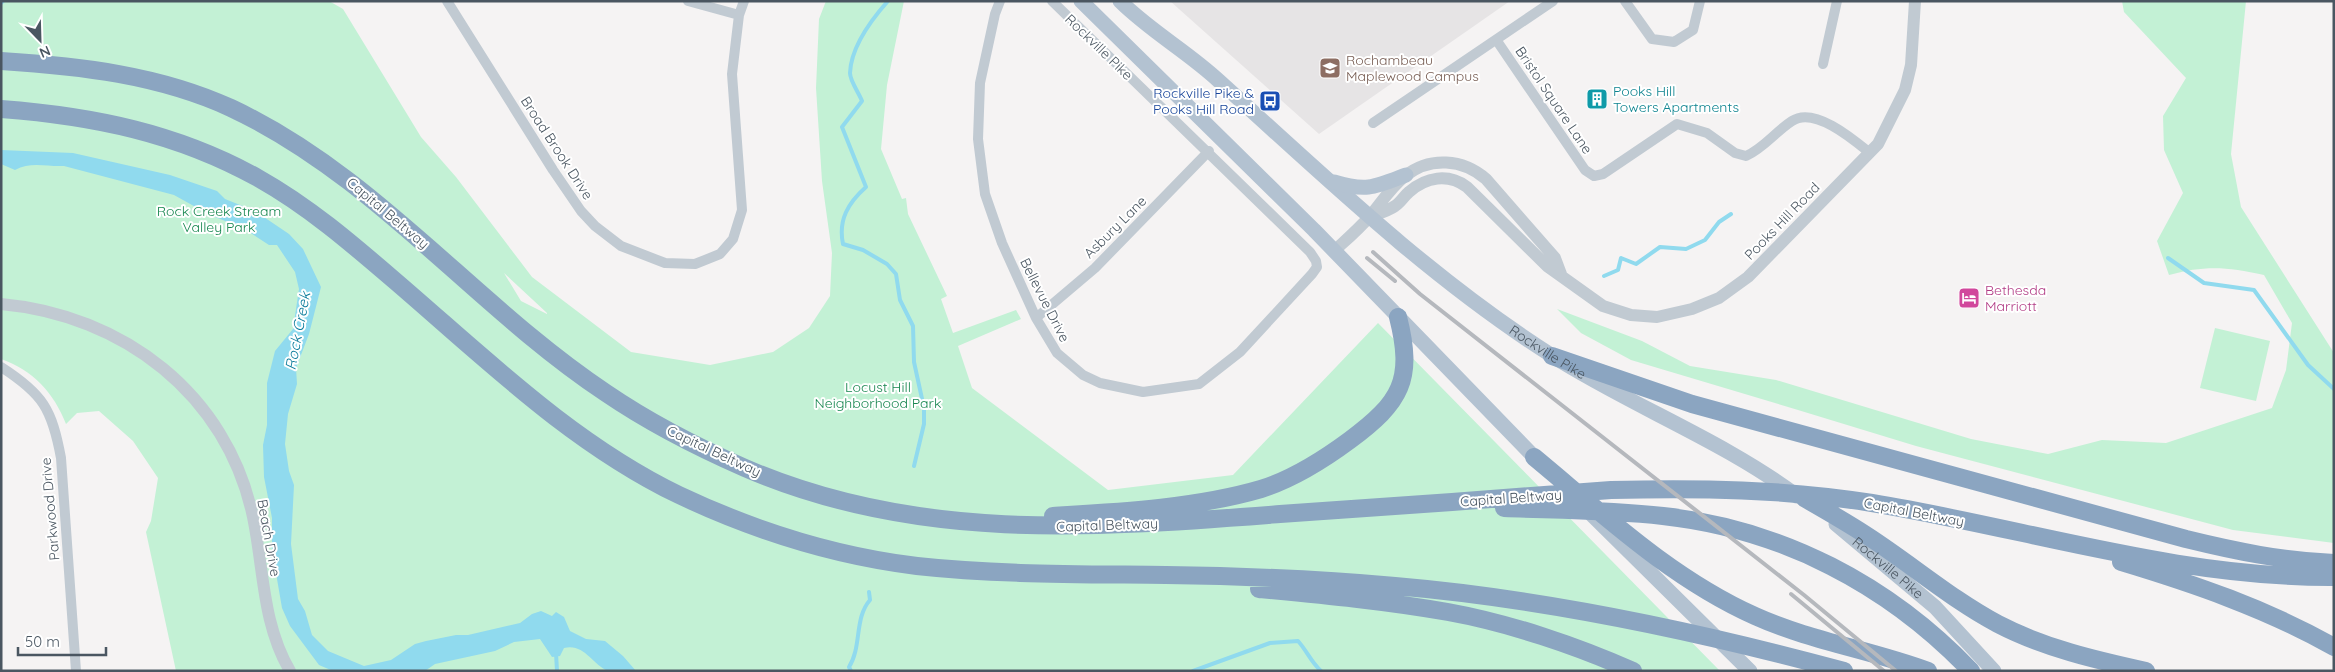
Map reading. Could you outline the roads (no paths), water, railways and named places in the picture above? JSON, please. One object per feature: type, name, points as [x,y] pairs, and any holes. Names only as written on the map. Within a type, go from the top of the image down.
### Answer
[{"type":"highway","name":"Capital Beltway","points":[[1,61],[51,64],[119,73],[179,88],[230,108],[283,136],[332,167],[381,205],[560,358],[605,393],[656,424],[748,469],[794,486],[852,503],[917,517],[979,524],[1091,527],[1611,490],[1698,488],[1764,491],[1870,503],[1944,516],[2037,538],[2238,573],[2291,577],[2334,577]]},
{"type":"highway","points":[[1,109],[57,113],[111,122],[162,136],[206,152],[257,178],[300,204],[349,242],[526,394],[576,433],[628,467],[669,490],[728,516],[784,536],[843,552],[913,565],[978,571],[1267,578],[1392,586],[1482,595],[1597,613],[1779,653],[1844,671]]},
{"type":"highway","points":[[917,517],[1035,517],[1090,514],[1230,496],[1262,489],[1317,463],[1364,430],[1395,397],[1402,381],[1406,363],[1405,346],[1398,317]]},
{"type":"highway","points":[[1552,356],[1692,404],[2186,539],[2245,553],[2300,562],[2334,563]]},
{"type":"highway","points":[[1534,457],[1627,542],[1715,596],[1756,616],[1796,631],[1928,671]]},
{"type":"highway","points":[[1784,486],[1867,535],[1966,605],[2000,625],[2058,648],[2146,671]]},
{"type":"highway","points":[[1418,505],[1664,516],[1720,526],[1769,539],[1819,559],[1862,583],[1905,611],[1951,650],[1971,671]]},
{"type":"highway","points":[[2037,538],[2217,593],[2271,616],[2334,647]]},
{"type":"highway","points":[[1094,574],[1341,598],[1451,612],[1536,635],[1633,671]]},
{"type":"main road","name":"Rockville Pike","points":[[1081,1],[1230,146],[1534,457]]},
{"type":"main road","name":"Rockville Pike","points":[[1120,1],[1216,78],[1332,181],[1369,217],[1454,288],[1552,356],[1634,404],[1719,448],[1784,486],[1848,533],[1935,607],[1994,671]]},
{"type":"main road","points":[[1332,181],[1360,189],[1374,187],[1406,175]]},
{"type":"main road","points":[[1627,542],[1665,588],[1750,671]]},
{"type":"street","name":"Broad Brook Drive","points":[[447,1],[553,170],[581,210],[595,226],[621,246],[666,263],[695,264],[720,254],[733,240],[742,210],[732,74],[739,14],[744,1]]},
{"type":"street","points":[[688,1],[739,14]]},
{"type":"street","name":"Bellevue Drive","points":[[1000,1],[995,14],[980,83],[978,139],[985,194],[1002,243],[1036,318],[1057,352],[1083,375],[1100,383],[1143,392],[1199,384],[1240,352],[1312,274],[1317,267],[1316,261]]},
{"type":"street","name":"Rockville Pike","points":[[1052,1],[1208,151],[1301,243],[1316,261]]},
{"type":"street","points":[[1373,124],[1553,1]]},
{"type":"street","points":[[1625,1],[1652,39],[1674,42],[1693,30],[1700,1]]},
{"type":"street","points":[[1823,64],[1837,1]]},
{"type":"street","name":"Pooks Hill Road","points":[[1369,217],[1395,206],[1409,192],[1432,179],[1446,178],[1459,181],[1548,266],[1603,306],[1631,316],[1657,317],[1692,309],[1719,298],[1748,277],[1870,153],[1886,132],[1905,90],[1911,65],[1915,1]]},
{"type":"street","name":"Bristol Square Lane","points":[[1497,41],[1585,170],[1594,176],[1603,174],[1677,124],[1707,133],[1735,153],[1746,156],[1756,151],[1793,120],[1805,117],[1818,118],[1870,153]]},
{"type":"street","name":"Asbury Lane","points":[[1036,318],[1095,268],[1208,151]]},
{"type":"street","name":"Pooks Hill Road","points":[[1334,251],[1369,217],[1406,175],[1422,166],[1441,162],[1460,163],[1475,169],[1486,179],[1555,258],[1561,274]]},
{"type":"street","name":"Beach Drive","points":[[1,304],[61,315],[110,333],[160,365],[182,385],[201,408],[228,448],[246,492],[253,519],[270,627],[290,671]]},
{"type":"street","name":"Parkwood Drive","points":[[1,367],[27,384],[41,399],[56,432],[61,458],[76,671]]},
{"type":"water","name":"Rock Creek","points":[[1,150],[73,153],[170,175],[217,191],[225,199],[255,211],[289,234],[303,249],[321,287],[309,334],[296,368],[297,384],[288,414],[285,444],[289,471],[294,485],[291,544],[298,599],[305,611],[312,635],[328,651],[364,666],[391,660],[415,644],[456,635],[468,635],[520,623],[532,614],[541,611],[552,616],[556,612],[564,617],[570,631],[586,639],[605,641],[623,656],[636,671],[608,671],[582,651],[571,647],[564,648],[560,656],[552,657],[540,639],[514,642],[495,651],[435,664],[425,671],[333,671],[319,665],[290,626],[282,608],[272,550],[272,518],[264,477],[263,445],[267,425],[267,383],[275,351],[293,329],[299,289],[295,272],[277,245],[269,245],[243,228],[210,215],[174,195],[64,166],[33,165],[15,170],[1,164]]},
{"type":"waterway","points":[[888,1],[863,34],[851,63],[850,76],[862,101],[842,127],[866,187],[849,206],[843,220],[842,235],[843,244],[863,250],[887,264],[896,274],[900,300],[913,326],[914,362],[924,408],[924,424],[914,466]]},
{"type":"waterway","points":[[1604,276],[1618,270],[1621,258],[1636,264],[1660,247],[1686,249],[1705,240],[1719,222],[1731,214]]},
{"type":"waterway","points":[[2168,258],[2204,283],[2254,290],[2308,365],[2334,389]]},
{"type":"waterway","points":[[851,671],[849,667],[856,651],[862,615],[870,600],[869,592]]},
{"type":"waterway","points":[[1193,671],[1270,643],[1298,641],[1321,671]]},
{"type":"waterway","points":[[556,653],[557,671]]},
{"type":"railway","points":[[1373,252],[1420,294],[1804,595],[1896,671]]},
{"type":"railway","points":[[1367,258],[1395,281]]},
{"type":"railway","points":[[1791,594],[1884,671]]},
{"type":"place","name":"Rochambeau Maplewood Campus","points":[[1330,68]]},
{"type":"place","name":"Pooks Hill Towers Apartments","points":[[1597,99]]},
{"type":"place","name":"Rockville Pike & Pooks Hill Road","points":[[1270,101]]},
{"type":"place","name":"Bethesda Marriott","points":[[1969,298]]},
{"type":"park label","name":"Rock Creek Stream Valley Park","points":[[219,220]]},
{"type":"park label","name":"Locust Hill Neighborhood Park","points":[[878,396]]}]
